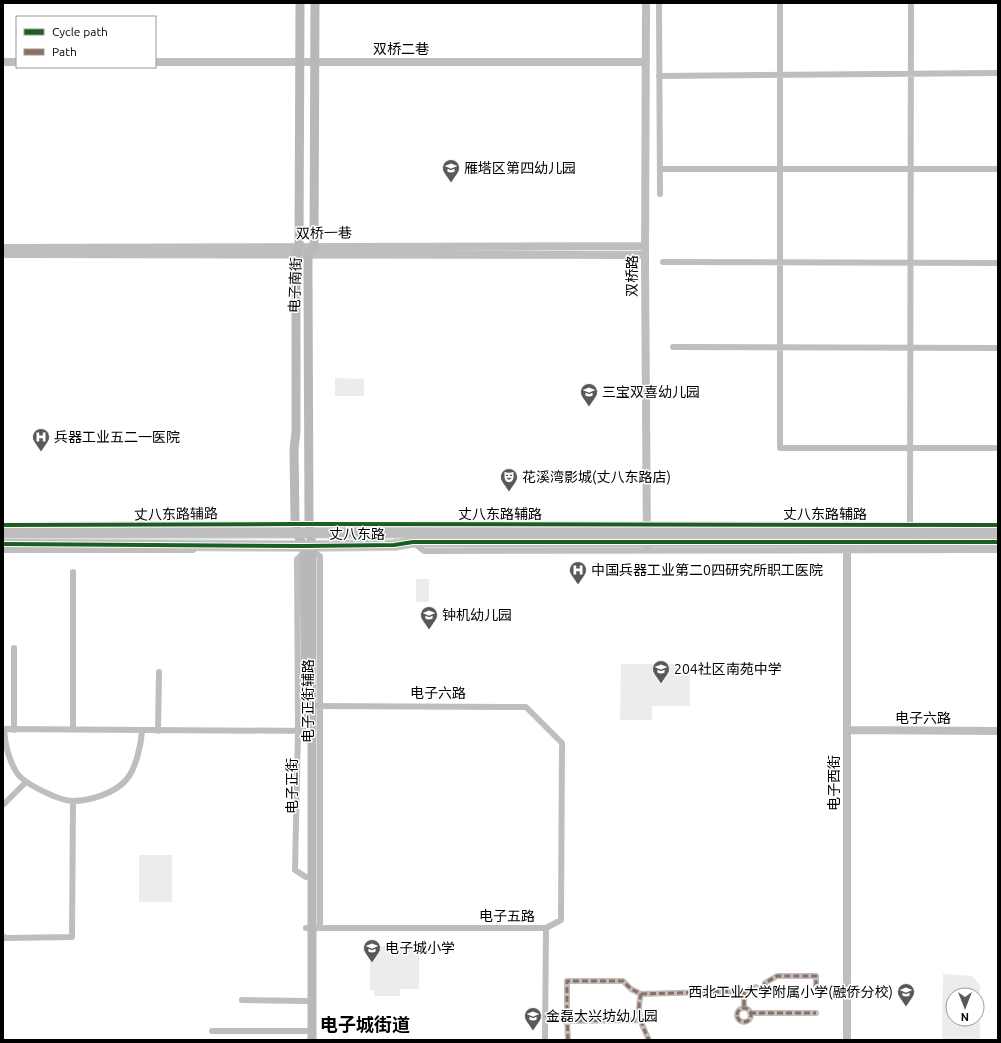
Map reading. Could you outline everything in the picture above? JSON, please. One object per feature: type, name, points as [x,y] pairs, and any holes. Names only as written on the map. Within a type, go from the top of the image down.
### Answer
[{"type":"main road","name":"电子南街","points":[[296,528],[300,3]]},
{"type":"main road","name":"电子南街","points":[[308,548],[308,254],[314,246],[315,3]]},
{"type":"main road","name":"电子正街","points":[[296,528],[308,548],[316,706],[306,731],[313,928],[312,1040]]},
{"type":"main road","name":"丈八东路","points":[[5,529],[309,528],[647,537],[847,538],[998,542]]},
{"type":"main road","name":"丈八东路","points":[[847,538],[910,529],[998,532]]},
{"type":"main road","name":"丈八东路","points":[[3,544],[195,544],[212,546],[308,548],[394,545],[413,542],[466,546],[647,537]]},
{"type":"main road","name":"电子正街","points":[[306,1036],[306,1001],[313,928],[306,877],[308,548]]},
{"type":"street","name":"双桥路","points":[[646,3],[645,255],[647,537]]},
{"type":"street","points":[[659,3],[660,194]]},
{"type":"street","points":[[780,3],[780,448],[998,448]]},
{"type":"street","points":[[911,3],[910,529],[998,525]]},
{"type":"street","points":[[3,62],[16,62]]},
{"type":"street","name":"双桥二巷","points":[[156,62],[646,62]]},
{"type":"street","points":[[659,76],[998,73]]},
{"type":"street","points":[[660,169],[998,169]]},
{"type":"street","name":"双桥一巷","points":[[3,254],[297,250],[314,246],[645,246]]},
{"type":"street","name":"双桥一巷","points":[[3,248],[297,250],[308,254],[645,255]]},
{"type":"street","points":[[663,262],[780,264],[998,263]]},
{"type":"street","points":[[673,347],[998,348]]},
{"type":"street","name":"丈八东路辅路","points":[[647,537],[847,538],[998,550]]},
{"type":"street","name":"电子西街","points":[[847,538],[847,1040]]},
{"type":"street","points":[[3,550],[197,550],[212,546]]},
{"type":"street","points":[[73,572],[73,730]]},
{"type":"street","points":[[14,648],[14,730]]},
{"type":"street","points":[[158,731],[159,672]]},
{"type":"street","name":"电子六路","points":[[316,706],[526,707],[552,732]]},
{"type":"street","name":"电子正街辅路","points":[[313,928],[316,706]]},
{"type":"street","points":[[142,731],[138,755],[127,779],[118,787],[98,796],[73,801],[42,791],[26,782],[17,774],[5,747],[3,729],[306,731]]},
{"type":"street","name":"电子六路","points":[[847,730],[998,731]]},
{"type":"street","name":"电子五路","points":[[313,928],[546,928],[561,920],[562,743],[552,732]]},
{"type":"street","points":[[3,805],[26,782]]},
{"type":"street","points":[[3,936],[5,938],[72,937],[73,801]]},
{"type":"street","points":[[545,1040],[546,928]]},
{"type":"street","points":[[568,1040],[567,981],[623,982],[631,989],[641,994],[744,991],[756,987],[761,991],[764,989],[765,983],[777,976],[816,976],[816,986]]},
{"type":"street","points":[[744,991],[744,1008]]},
{"type":"street","points":[[641,994],[639,1002],[639,1020],[649,1040]]},
{"type":"street","points":[[242,1000],[306,1001]]},
{"type":"street","points":[[744,1008],[737,1012],[737,1017],[740,1020],[748,1020],[750,1013]]},
{"type":"street","points":[[744,1008],[750,1013],[816,1013]]},
{"type":"street","points":[[545,1016],[639,1020]]},
{"type":"street","points":[[212,1031],[306,1036]]},
{"type":"shaded area","points":[[335,378],[364,379],[364,396],[335,396]]},
{"type":"shaded area","points":[[416,579],[429,579],[429,602],[416,602]]},
{"type":"shaded area","points":[[621,664],[690,664],[690,706],[652,706],[652,720],[620,720]]},
{"type":"shaded area","points":[[139,855],[172,855],[172,902],[139,902]]},
{"type":"shaded area","points":[[370,946],[419,946],[419,989],[400,989],[400,996],[374,996],[374,990],[370,990]]},
{"type":"shaded area","points":[[943,974],[972,976],[980,985],[980,987],[945,987],[945,1027],[980,1027],[980,1040],[942,1040]]},
{"type":"marked path","points":[[641,994],[744,991],[756,987],[761,991],[764,989],[765,983],[777,976],[816,976],[816,986]]},
{"type":"marked path","points":[[545,1016],[567,1016],[567,981],[623,981],[631,989],[641,994],[639,1007],[640,1018],[649,1040]]},
{"type":"marked path","points":[[744,991],[744,1008]]},
{"type":"marked path","points":[[744,1008],[749,1010],[751,1015],[749,1020],[744,1022],[739,1020],[737,1015],[739,1010],[744,1008]]},
{"type":"marked path","points":[[750,1013],[816,1013]]},
{"type":"marked path","points":[[567,1016],[568,1040]]},
{"type":"marked path","points":[[567,1021],[639,1020]]},
{"type":"cycle path","points":[[3,525],[998,525]]},
{"type":"cycle path","points":[[3,544],[303,546],[394,545],[413,542],[998,542]]},
{"type":"place","name":"雁塔区第四幼儿园","points":[[451,183]]},
{"type":"place","name":"三宝双喜幼儿园","points":[[589,407]]},
{"type":"place","name":"兵器工业五二一医院","points":[[41,452]]},
{"type":"place","name":"花溪湾影城(丈八东路店)","points":[[509,492]]},
{"type":"place","name":"中国兵器工业第二0四研究所职工医院","points":[[578,585]]},
{"type":"place","name":"钟机幼儿园","points":[[429,630]]},
{"type":"place","name":"204社区南苑中学","points":[[661,684]]},
{"type":"place","name":"电子城小学","points":[[372,963]]},
{"type":"place","name":"西北工业大学附属小学(融侨分校)","points":[[906,1007]]},
{"type":"place","name":"金磊大兴坊幼儿园","points":[[533,1031]]},
{"type":"district","name":"电子城街道","points":[[365,1024]]}]
